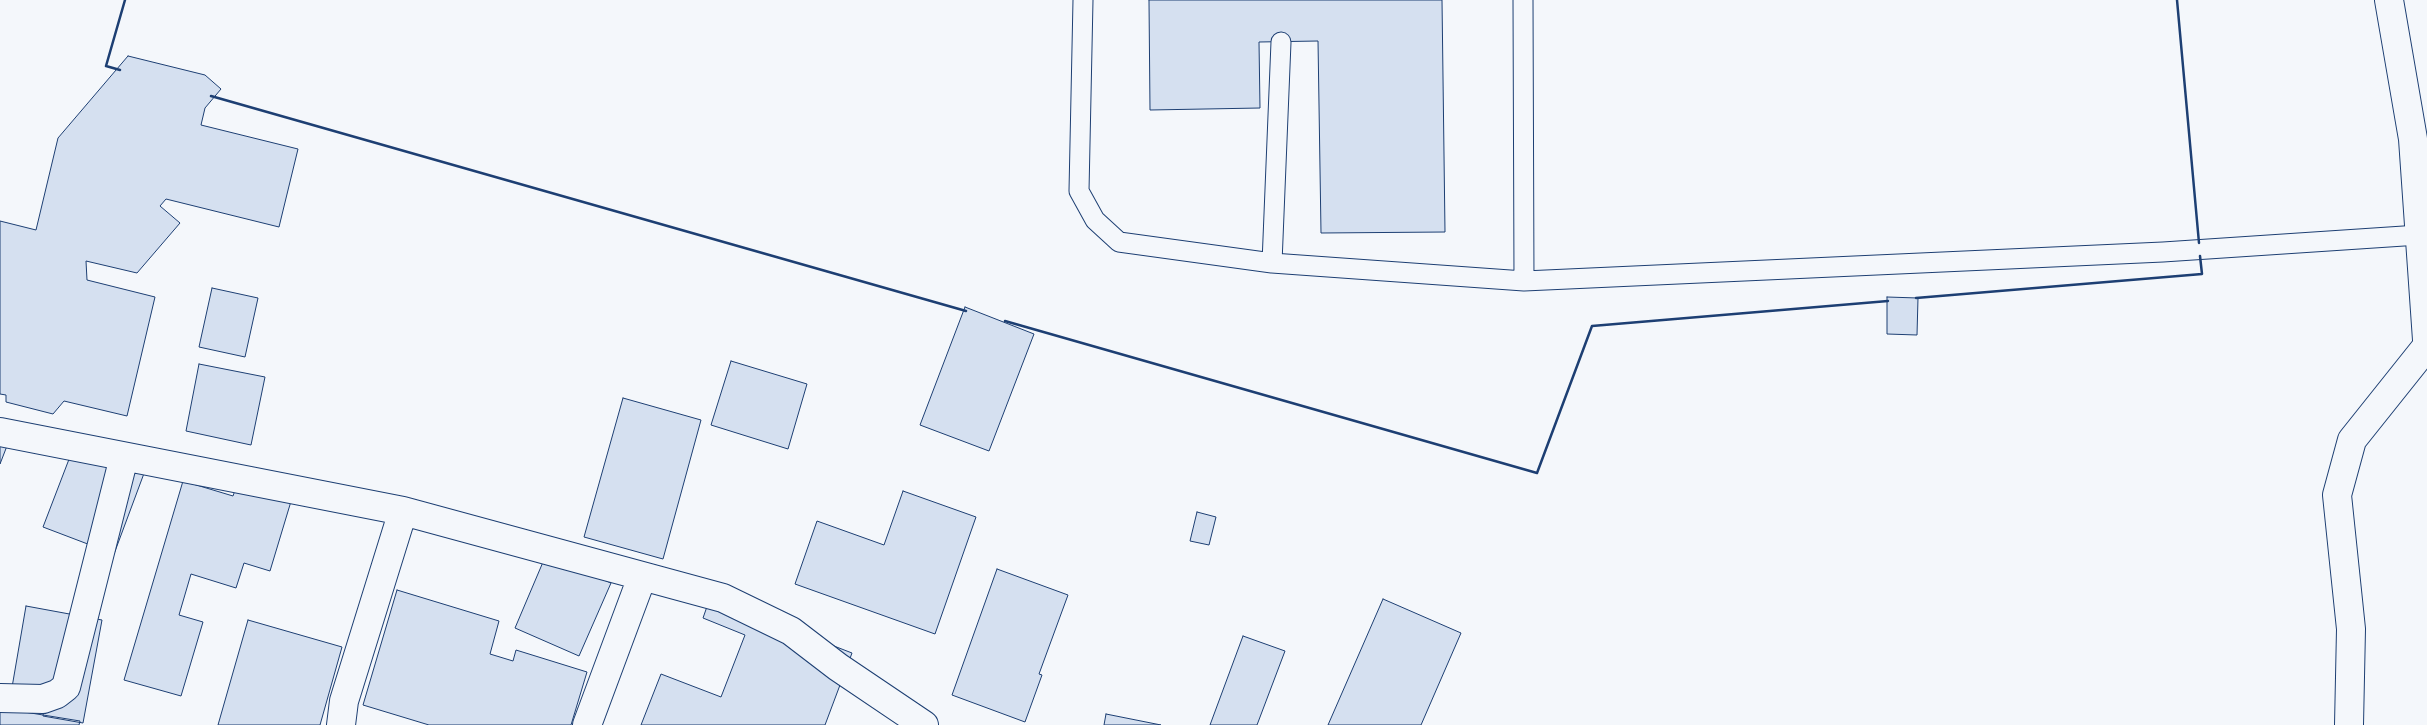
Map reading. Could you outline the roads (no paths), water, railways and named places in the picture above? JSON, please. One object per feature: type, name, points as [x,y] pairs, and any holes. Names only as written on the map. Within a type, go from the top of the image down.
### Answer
[{"type":"main road","points":[[2389,0],[2413,139],[2427,340]]},
{"type":"main road","points":[[2349,725],[2351,629],[2337,495],[2352,440],[2427,346]]},
{"type":"main road","points":[[0,432],[404,511],[724,598],[791,631],[838,667],[924,725]]},
{"type":"main road","points":[[0,698],[43,700],[57,694],[66,687],[124,457]]},
{"type":"main road","points":[[341,725],[344,701],[404,511]]},
{"type":"main road","points":[[587,725],[642,577]]},
{"type":"lane","points":[[1083,0],[1079,191],[1095,220],[1119,242],[1272,263],[1524,281],[2162,252],[2419,235]]},
{"type":"lane","points":[[1523,0],[1524,281]]},
{"type":"lane","points":[[1272,263],[1281,42]]}]
